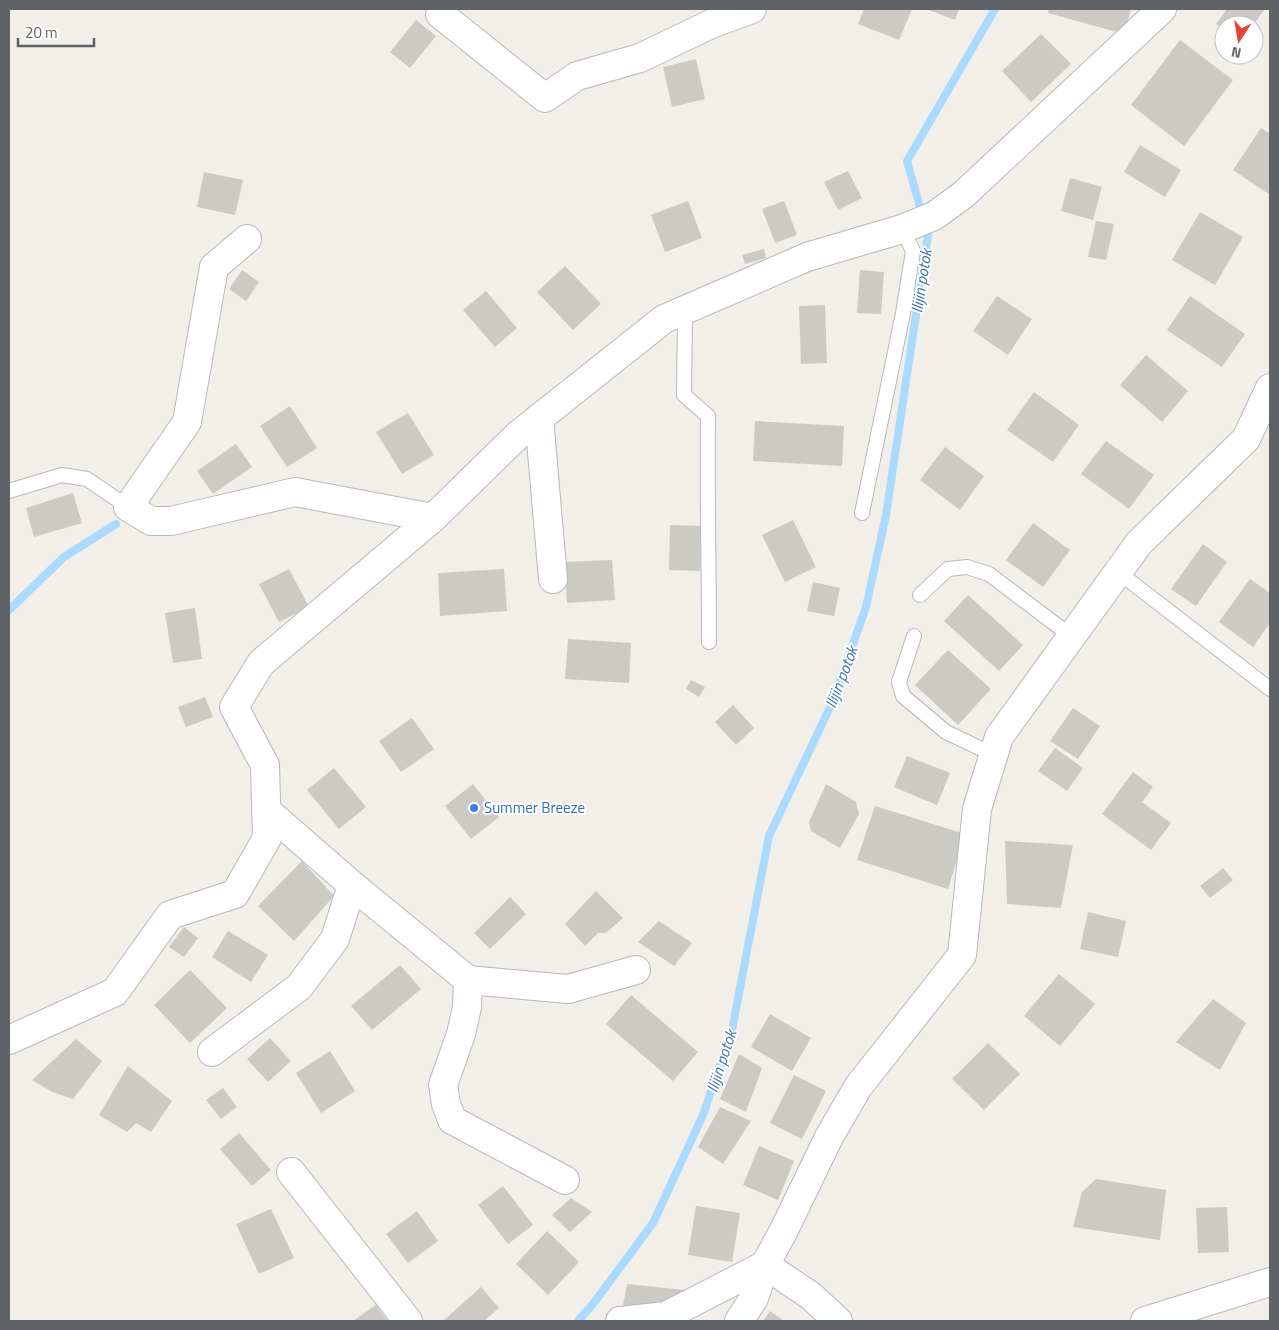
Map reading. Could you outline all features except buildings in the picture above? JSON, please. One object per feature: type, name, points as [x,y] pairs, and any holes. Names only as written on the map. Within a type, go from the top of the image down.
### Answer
[{"type":"street","points":[[440,14],[545,98],[577,76],[640,58],[711,24],[752,9]]},
{"type":"street","points":[[9,1040],[115,992],[170,915],[235,894],[267,838],[265,765],[234,707],[261,663],[433,518],[518,435],[664,319],[808,257],[903,228],[934,216],[963,195],[1162,9]]},
{"type":"street","points":[[247,239],[214,267],[186,422],[128,507],[151,521],[171,521],[295,492],[433,518]]},
{"type":"street","points":[[739,1321],[754,1298],[765,1265],[829,1137],[858,1088],[962,955],[977,809],[999,737],[1139,543],[1246,439],[1270,388]]},
{"type":"street","points":[[540,418],[553,579]]},
{"type":"street","points":[[266,810],[352,886],[468,980],[568,989],[636,970]]},
{"type":"street","points":[[212,1052],[299,987],[335,939],[352,886]]},
{"type":"street","points":[[468,980],[467,1006],[462,1034],[443,1085],[446,1104],[452,1120],[565,1180]]},
{"type":"street","points":[[291,1172],[408,1321]]},
{"type":"street","points":[[620,1321],[666,1316],[765,1265]]},
{"type":"street","points":[[765,1265],[812,1296],[838,1321]]},
{"type":"street","points":[[1144,1321],[1270,1282]]},
{"type":"lane","points":[[862,513],[903,313],[913,251],[903,228]]},
{"type":"lane","points":[[685,310],[684,395],[708,416],[707,501],[710,538],[708,642]]},
{"type":"lane","points":[[9,491],[62,475],[88,479],[128,507]]},
{"type":"lane","points":[[920,595],[948,568],[967,567],[989,574],[1072,636]]},
{"type":"lane","points":[[1118,572],[1270,689]]},
{"type":"lane","points":[[914,636],[899,682],[903,696],[946,732],[994,755]]},
{"type":"waterway","name":"Ilijin potok","points":[[578,1321],[593,1304],[653,1223],[703,1115],[732,1030],[769,836],[832,703],[866,607],[886,515],[928,235],[907,161],[995,9]]},
{"type":"waterway","points":[[9,610],[64,557],[116,524]]},
{"type":"place","name":"Summer Breeze","points":[[474,808]]}]
